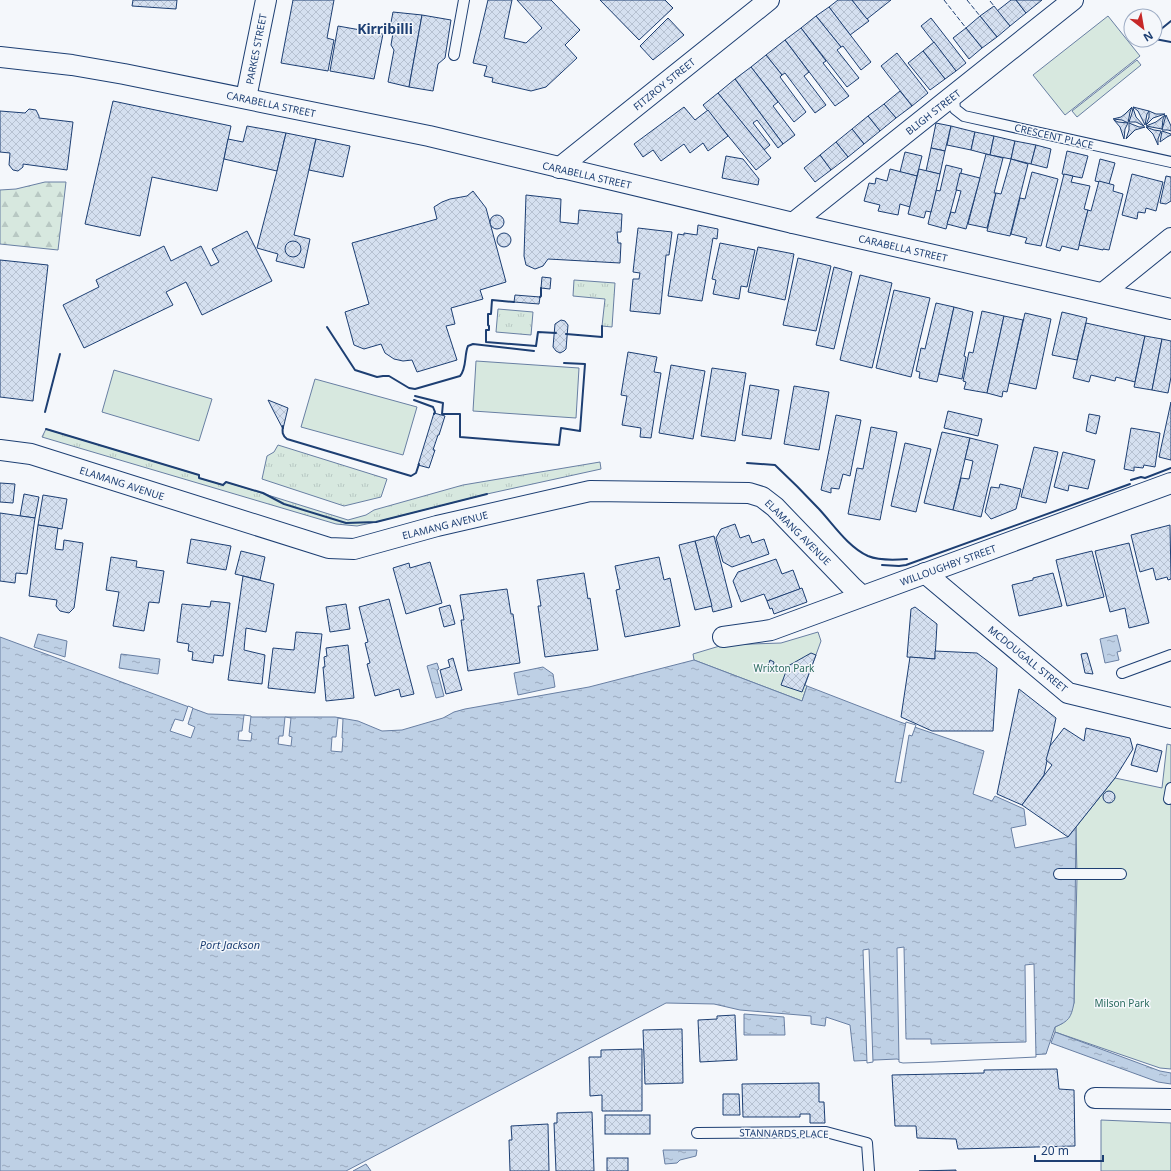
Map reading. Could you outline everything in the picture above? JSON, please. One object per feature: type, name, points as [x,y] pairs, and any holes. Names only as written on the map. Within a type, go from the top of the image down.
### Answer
[{"type":"street","name":"PARKES STREET","points":[[246,98],[266,0]]},
{"type":"street","name":"FITZROY STREET","points":[[559,168],[769,0]]},
{"type":"street","name":"BLIGH STREET","points":[[793,223],[1073,0]]},
{"type":"street","name":"CARABELLA STREET","points":[[0,57],[95,69],[246,98],[429,136],[793,223],[1171,309]]},
{"type":"street","points":[[1103,293],[1171,238]]},
{"type":"street","name":"ELAMANG AVENUE","points":[[0,450],[31,454],[329,548],[354,549],[437,526],[590,491],[748,493],[762,497],[775,507],[862,596]]},
{"type":"street","name":"WILLOUGHBY STREET","points":[[723,636],[771,630],[1171,483]]},
{"type":"street","name":"MCDOUGALL STREET","points":[[925,573],[1068,693],[1171,718]]},
{"type":"street","points":[[1095,1098],[1171,1099]]},
{"type":"lane","points":[[454,55],[464,0]]},
{"type":"lane","name":"CRESCENT PLACE","points":[[956,93],[954,99],[954,109],[964,116],[1171,162]]},
{"type":"lane","points":[[1122,673],[1171,655]]},
{"type":"lane","points":[[1169,799],[1171,788]]},
{"type":"lane","points":[[1059,874],[1121,874]]},
{"type":"lane","name":"STANNARDS PLACE","points":[[697,1133],[826,1132],[867,1143],[870,1171]]},
{"type":"green space","points":[[1108,16],[1123,35],[1123,48],[1134,48],[1140,56],[1065,115],[1033,75]]},
{"type":"green space","points":[[1137,60],[1141,65],[1077,117],[1072,111]]},
{"type":"green space","points":[[45,182],[66,182],[58,250],[0,244],[0,190],[16,189]]},
{"type":"green space","points":[[574,280],[615,283],[612,327],[602,326],[605,299],[573,296]]},
{"type":"green space","points":[[498,309],[533,312],[531,335],[496,332]]},
{"type":"green space","points":[[476,361],[579,368],[576,418],[473,411]]},
{"type":"green space","points":[[114,370],[212,399],[199,441],[102,412]]},
{"type":"green space","points":[[315,379],[417,407],[403,455],[301,427]]},
{"type":"green space","points":[[46,429],[199,475],[199,478],[223,485],[226,482],[348,520],[366,515],[374,510],[463,485],[600,462],[601,469],[487,494],[357,526],[336,524],[42,437]]},
{"type":"green space","points":[[278,445],[387,479],[381,497],[344,506],[262,479],[267,456],[274,452]]},
{"type":"green space","name":"Wrixton Park","points":[[818,632],[821,641],[805,685],[807,686],[802,701],[694,660],[693,654],[723,645],[781,643]]},
{"type":"green space","name":"Milson Park","points":[[1167,744],[1171,745],[1171,1069],[1160,1068],[1055,1032],[1055,1027],[1063,1023],[1074,1003],[1077,877],[1076,827],[1115,778],[1162,788]]},
{"type":"green space","points":[[1101,1120],[1171,1123],[1171,1171],[1101,1171]]},
{"type":"water","points":[[38,634],[67,641],[65,657],[34,647]]},
{"type":"water","points":[[1117,635],[1121,651],[1117,652],[1119,660],[1105,663],[1100,639]]},
{"type":"water","name":"Port Jackson","points":[[0,637],[208,714],[244,715],[252,717],[335,717],[358,721],[382,731],[402,730],[443,718],[454,712],[465,709],[589,687],[694,660],[802,701],[807,686],[900,722],[984,751],[973,794],[992,801],[995,796],[1024,809],[1026,825],[1011,828],[1015,848],[1068,837],[1076,827],[1074,1003],[1072,1012],[1066,1021],[1055,1027],[1046,1054],[934,1060],[903,1061],[897,1059],[854,1061],[850,1025],[826,1017],[825,1026],[811,1024],[811,1016],[740,1010],[714,1004],[666,1003],[346,1171],[0,1171]]},
{"type":"water","points":[[121,654],[160,659],[158,674],[119,668]]},
{"type":"water","points":[[437,663],[439,669],[437,670],[444,696],[436,698],[427,666]]},
{"type":"water","points":[[543,667],[553,674],[555,687],[518,695],[514,673]]},
{"type":"water","points":[[744,1014],[784,1017],[785,1035],[744,1035]]},
{"type":"water","points":[[1055,1032],[1160,1071],[1171,1073],[1171,1084],[1158,1082],[1051,1043]]},
{"type":"water","points":[[663,1150],[697,1150],[696,1156],[680,1160],[677,1163],[665,1164]]},
{"type":"water","points":[[366,1164],[371,1171],[353,1171]]},
{"type":"pier","points":[[188,706],[193,708],[188,724],[195,727],[191,738],[170,731],[175,719],[183,721]]},
{"type":"pier","points":[[244,715],[251,716],[249,732],[252,733],[251,741],[238,740],[239,731],[242,731]]},
{"type":"pier","points":[[285,717],[291,718],[289,736],[292,737],[291,746],[278,744],[279,736],[283,736]]},
{"type":"pier","points":[[338,718],[343,719],[342,752],[331,751],[332,737],[336,737]]},
{"type":"pier","points":[[906,722],[916,725],[912,736],[909,735],[901,783],[895,782]]},
{"type":"pier","points":[[904,947],[906,1039],[931,1039],[931,1044],[1026,1042],[1025,965],[1034,964],[1036,1057],[934,1062],[899,1062],[897,948]]},
{"type":"pier","points":[[869,949],[873,1062],[867,1063],[863,950]]},
{"type":"building","points":[[133,0],[177,0],[176,9],[132,6]]},
{"type":"building","points":[[293,0],[334,0],[327,38],[334,40],[328,71],[281,63]]},
{"type":"building","points":[[488,0],[512,0],[504,38],[526,43],[542,28],[517,0],[551,0],[580,30],[565,45],[577,58],[546,87],[531,91],[492,82],[493,78],[484,76],[487,66],[473,63]]},
{"type":"building","points":[[600,0],[665,0],[673,8],[639,40]]},
{"type":"building","points":[[838,0],[852,0],[869,21],[850,35],[829,7]]},
{"type":"building","points":[[852,0],[891,0],[867,19]]},
{"type":"building","points":[[1011,0],[1016,0],[1026,13],[1010,26],[997,11]]},
{"type":"building","points":[[1016,0],[1042,0],[1026,13]]},
{"type":"building","points":[[994,6],[1010,26],[997,37],[980,16]]},
{"type":"building","points":[[829,7],[871,62],[861,70],[843,46],[841,47],[816,16]]},
{"type":"building","points":[[393,12],[422,15],[409,87],[388,82],[394,50],[391,45],[393,33],[389,33]]},
{"type":"building","points":[[422,15],[451,20],[445,58],[438,64],[433,91],[409,87]]},
{"type":"building","points":[[816,16],[841,47],[837,50],[859,78],[847,87],[801,28]]},
{"type":"building","points":[[980,16],[997,37],[982,48],[966,28]]},
{"type":"building","points":[[668,18],[684,35],[653,60],[640,46]]},
{"type":"building","points":[[931,18],[966,63],[956,71],[921,26]]},
{"type":"building","points":[[338,26],[383,34],[374,79],[330,71]]},
{"type":"building","points":[[801,28],[826,61],[823,63],[849,96],[835,106],[785,40]]},
{"type":"building","points":[[966,28],[982,48],[969,59],[953,38]]},
{"type":"building","points":[[785,40],[809,72],[804,76],[826,105],[815,113],[785,73],[782,75],[766,55]]},
{"type":"building","points":[[934,42],[956,71],[945,79],[923,51]]},
{"type":"building","points":[[923,51],[945,79],[930,90],[908,63]]},
{"type":"building","points":[[897,53],[928,93],[912,106],[881,66]]},
{"type":"building","points":[[766,55],[782,75],[780,77],[806,112],[794,122],[751,67]]},
{"type":"building","points":[[751,67],[778,102],[773,106],[795,135],[783,144],[735,79]]},
{"type":"building","points":[[735,79],[783,144],[778,148],[757,120],[753,123],[770,145],[764,150],[718,93]]},
{"type":"building","points":[[900,91],[912,106],[896,118],[884,104]]},
{"type":"building","points":[[718,93],[771,158],[756,170],[703,105]]},
{"type":"building","points":[[113,101],[231,126],[217,191],[152,177],[140,236],[85,224]]},
{"type":"building","points":[[884,104],[896,118],[880,131],[868,116]]},
{"type":"building","points":[[684,107],[695,120],[708,110],[728,136],[708,151],[703,143],[690,153],[684,144],[661,161],[653,150],[643,157],[634,144]]},
{"type":"building","points":[[1132,107],[1128,123],[1122,120],[1113,119],[1121,117]]},
{"type":"building","points":[[1133,107],[1149,111],[1145,125],[1138,111]]},
{"type":"building","points":[[1133,108],[1136,117],[1144,126],[1136,122],[1129,122]]},
{"type":"building","points":[[29,109],[36,110],[39,118],[73,122],[67,170],[23,164],[23,167],[18,171],[13,170],[9,165],[10,153],[0,152],[0,111],[25,113]]},
{"type":"building","points":[[1149,111],[1156,114],[1165,114],[1153,118],[1146,125],[1149,117]]},
{"type":"building","points":[[1165,115],[1162,129],[1146,126],[1156,122]]},
{"type":"building","points":[[1166,115],[1171,126],[1171,131],[1162,130]]},
{"type":"building","points":[[868,116],[880,131],[864,144],[852,129]]},
{"type":"building","points":[[1114,120],[1128,123],[1125,129],[1124,139],[1120,127]]},
{"type":"building","points":[[936,123],[951,126],[945,151],[931,148]]},
{"type":"building","points":[[1129,123],[1139,127],[1145,127],[1135,130],[1126,139],[1129,130]]},
{"type":"building","points":[[247,126],[286,133],[277,171],[224,159],[228,139],[243,142]]},
{"type":"building","points":[[951,126],[975,132],[971,150],[947,145]]},
{"type":"building","points":[[1146,127],[1161,131],[1158,139],[1158,145],[1153,134]]},
{"type":"building","points":[[852,129],[864,144],[848,157],[836,142]]},
{"type":"building","points":[[1162,131],[1171,135],[1160,142]]},
{"type":"building","points":[[975,132],[994,136],[990,155],[971,150]]},
{"type":"building","points":[[286,133],[316,139],[294,235],[310,239],[304,268],[276,261],[278,254],[257,248]]},
{"type":"building","points":[[994,136],[1015,141],[1011,159],[990,155]]},
{"type":"building","points":[[316,139],[350,146],[343,177],[309,170]]},
{"type":"building","points":[[1015,141],[1036,145],[1031,164],[1011,159]]},
{"type":"building","points":[[836,142],[848,157],[831,170],[820,155]]},
{"type":"building","points":[[1036,145],[1051,149],[1047,168],[1031,164]]},
{"type":"building","points":[[931,148],[945,151],[940,174],[926,171]]},
{"type":"building","points":[[1067,151],[1088,156],[1082,178],[1062,174]]},
{"type":"building","points":[[905,152],[922,156],[917,176],[900,172]]},
{"type":"building","points":[[986,154],[1003,158],[987,228],[968,224]]},
{"type":"building","points":[[820,155],[831,170],[815,182],[804,168]]},
{"type":"building","points":[[726,156],[743,159],[759,179],[758,185],[722,178]]},
{"type":"building","points":[[1011,159],[1028,164],[1010,236],[987,231],[996,193],[1001,194]]},
{"type":"building","points":[[1100,159],[1115,163],[1109,184],[1095,181]]},
{"type":"building","points":[[946,165],[962,169],[946,229],[928,224],[936,190],[940,191]]},
{"type":"building","points":[[890,169],[917,176],[910,207],[900,204],[898,215],[878,211],[880,205],[864,201],[869,183],[875,184],[876,178],[887,181]]},
{"type":"building","points":[[919,169],[940,174],[931,212],[926,211],[924,218],[908,214]]},
{"type":"building","points":[[1032,172],[1058,179],[1041,246],[1025,243],[1027,238],[1011,234],[1020,198],[1025,199]]},
{"type":"building","points":[[960,173],[980,178],[966,229],[947,224],[951,212],[955,213],[961,191],[956,190]]},
{"type":"building","points":[[1064,174],[1073,176],[1071,182],[1090,186],[1084,209],[1088,210],[1078,250],[1062,246],[1060,251],[1046,247]]},
{"type":"building","points":[[1132,174],[1163,182],[1156,211],[1146,208],[1145,213],[1138,212],[1137,219],[1122,215]]},
{"type":"building","points":[[1166,176],[1171,177],[1171,201],[1166,204],[1160,203]]},
{"type":"building","points":[[1099,181],[1114,185],[1113,191],[1123,194],[1109,250],[1079,245],[1088,210],[1091,211]]},
{"type":"building","points":[[473,191],[486,208],[506,282],[480,290],[483,299],[451,308],[455,324],[446,326],[457,360],[417,372],[412,360],[403,361],[394,359],[385,353],[381,344],[364,349],[354,345],[345,312],[369,304],[352,243],[437,219],[434,207],[450,199],[467,196]]},
{"type":"building","points":[[526,195],[561,199],[560,222],[578,224],[579,210],[622,214],[621,232],[617,232],[618,243],[621,243],[620,263],[548,259],[543,266],[535,269],[526,265],[524,256]]},
{"type":"building","points":[[497,215],[502,217],[504,222],[502,227],[497,229],[492,227],[490,222],[492,217]]},
{"type":"building","points":[[698,225],[718,229],[717,239],[713,238],[702,301],[668,296],[678,234],[684,235],[684,233],[697,235]]},
{"type":"building","points":[[638,228],[672,232],[669,255],[666,255],[660,314],[630,311],[633,279],[639,279],[640,273],[633,272]]},
{"type":"building","points":[[247,231],[272,281],[202,315],[186,282],[166,292],[173,305],[84,348],[63,305],[99,287],[96,280],[164,246],[171,261],[201,246],[211,266],[219,262],[212,249]]},
{"type":"building","points":[[504,233],[509,235],[511,240],[509,245],[504,247],[499,245],[497,240],[499,235]]},
{"type":"building","points":[[293,241],[300,246],[301,249],[296,256],[293,257],[286,252],[285,249],[290,242]]},
{"type":"building","points":[[720,243],[755,250],[747,287],[741,286],[739,299],[713,294],[716,280],[712,279]]},
{"type":"building","points":[[758,247],[794,254],[785,300],[748,292]]},
{"type":"building","points":[[798,258],[831,266],[816,331],[783,325]]},
{"type":"building","points":[[0,260],[48,265],[33,401],[0,397]]},
{"type":"building","points":[[834,267],[852,272],[834,349],[816,345]]},
{"type":"building","points":[[860,275],[892,283],[872,368],[840,360]]},
{"type":"building","points":[[542,277],[551,278],[550,289],[541,288]]},
{"type":"building","points":[[894,290],[930,298],[911,377],[876,368]]},
{"type":"building","points":[[515,295],[540,297],[539,304],[514,302]]},
{"type":"building","points":[[936,303],[954,307],[937,382],[919,378],[920,372],[916,371],[921,348],[925,349]]},
{"type":"building","points":[[954,307],[973,312],[964,356],[966,357],[962,379],[939,374]]},
{"type":"building","points":[[982,311],[1004,316],[987,393],[964,389],[966,382],[963,381],[969,352],[973,353]]},
{"type":"building","points":[[1062,312],[1087,318],[1077,360],[1052,355]]},
{"type":"building","points":[[1025,313],[1051,319],[1036,389],[1009,383]]},
{"type":"building","points":[[1004,316],[1023,320],[1007,392],[1003,391],[1002,397],[987,393]]},
{"type":"building","points":[[561,320],[565,321],[568,325],[566,349],[560,353],[553,347],[555,324]]},
{"type":"building","points":[[1086,323],[1145,336],[1135,382],[1116,377],[1115,381],[1091,375],[1089,382],[1073,378]]},
{"type":"building","points":[[1145,336],[1162,339],[1152,390],[1134,387]]},
{"type":"building","points":[[1162,339],[1171,341],[1171,377],[1168,393],[1152,390]]},
{"type":"building","points":[[628,352],[657,357],[654,372],[661,373],[651,438],[640,437],[641,428],[622,425],[627,396],[621,395]]},
{"type":"building","points":[[671,365],[705,371],[693,439],[659,433]]},
{"type":"building","points":[[712,368],[746,373],[735,441],[701,436]]},
{"type":"building","points":[[750,385],[779,390],[771,439],[742,435]]},
{"type":"building","points":[[794,386],[829,392],[819,450],[784,444]]},
{"type":"building","points":[[268,400],[288,408],[283,429],[273,410]]},
{"type":"building","points":[[1171,402],[1171,460],[1159,457]]},
{"type":"building","points":[[948,411],[982,419],[978,436],[944,428]]},
{"type":"building","points":[[434,413],[445,416],[433,450],[435,450],[429,468],[418,465]]},
{"type":"building","points":[[1089,414],[1100,416],[1096,434],[1086,431]]},
{"type":"building","points":[[836,415],[861,420],[850,476],[843,474],[839,489],[831,488],[831,493],[821,490]]},
{"type":"building","points":[[871,427],[897,432],[880,520],[848,514],[857,468],[863,469]]},
{"type":"building","points":[[1131,428],[1160,433],[1155,467],[1144,465],[1143,468],[1134,467],[1134,471],[1124,469]]},
{"type":"building","points":[[942,432],[970,438],[953,510],[924,503]]},
{"type":"building","points":[[970,438],[998,445],[981,517],[953,510],[961,478],[969,479],[973,461],[965,459]]},
{"type":"building","points":[[905,443],[931,449],[916,512],[891,506]]},
{"type":"building","points":[[1034,447],[1058,452],[1046,503],[1021,497]]},
{"type":"building","points":[[1063,452],[1095,460],[1088,489],[1069,485],[1068,491],[1054,487]]},
{"type":"building","points":[[0,483],[15,484],[13,503],[0,502]]},
{"type":"building","points":[[1000,484],[1021,489],[1016,509],[991,519],[985,512],[991,487],[999,488]]},
{"type":"building","points":[[24,494],[39,497],[35,518],[20,516]]},
{"type":"building","points":[[43,495],[67,499],[62,529],[38,525]]},
{"type":"building","points":[[0,513],[35,518],[27,574],[16,573],[15,583],[0,581]]},
{"type":"building","points":[[735,524],[740,538],[749,535],[752,543],[764,539],[769,554],[732,567],[723,562],[716,538],[721,529]]},
{"type":"building","points":[[38,525],[58,528],[55,549],[63,550],[64,540],[83,543],[74,608],[69,613],[60,611],[56,606],[57,600],[29,596]]},
{"type":"building","points":[[1170,525],[1171,579],[1168,580],[1167,577],[1156,580],[1153,568],[1140,572],[1131,535]]},
{"type":"building","points":[[714,536],[732,607],[713,612],[695,541]]},
{"type":"building","points":[[191,539],[231,546],[226,570],[187,563]]},
{"type":"building","points":[[695,541],[712,606],[695,610],[679,545]]},
{"type":"building","points":[[1129,543],[1149,623],[1129,628],[1125,608],[1110,612],[1095,551]]},
{"type":"building","points":[[241,551],[265,557],[260,580],[235,574]]},
{"type":"building","points":[[1092,551],[1104,597],[1067,606],[1056,560]]},
{"type":"building","points":[[111,557],[137,561],[136,567],[164,571],[159,603],[149,602],[144,631],[113,626],[119,592],[106,590]]},
{"type":"building","points":[[659,557],[664,580],[670,578],[680,626],[625,637],[616,590],[620,589],[615,566]]},
{"type":"building","points":[[776,559],[782,574],[793,570],[800,589],[767,601],[764,594],[741,602],[733,581],[738,572]]},
{"type":"building","points":[[430,562],[442,603],[406,614],[393,568],[409,563],[410,568]]},
{"type":"building","points":[[584,573],[588,599],[590,598],[598,650],[545,657],[538,606],[541,606],[537,580]]},
{"type":"building","points":[[1053,573],[1062,606],[1019,616],[1012,585]]},
{"type":"building","points":[[243,576],[274,584],[266,632],[246,628],[244,650],[265,655],[262,684],[228,680]]},
{"type":"building","points":[[802,588],[807,602],[774,614],[772,608],[770,609],[767,601]]},
{"type":"building","points":[[507,589],[511,614],[513,614],[520,663],[468,671],[461,620],[464,620],[460,595]]},
{"type":"building","points":[[389,599],[414,694],[401,697],[399,689],[375,696],[367,664],[370,663],[365,643],[368,642],[359,607]]},
{"type":"building","points":[[211,601],[230,603],[223,656],[214,655],[213,663],[192,660],[193,652],[188,651],[189,644],[177,642],[182,604],[210,607]]},
{"type":"building","points":[[346,604],[350,629],[330,632],[326,607]]},
{"type":"building","points":[[450,605],[455,624],[444,627],[439,608]]},
{"type":"building","points":[[915,607],[937,624],[935,659],[907,657],[911,609]]},
{"type":"building","points":[[296,632],[322,634],[315,693],[268,688],[273,648],[294,650]]},
{"type":"building","points":[[348,645],[354,698],[326,701],[323,667],[325,667],[324,657],[327,656],[326,648]]},
{"type":"building","points":[[935,651],[977,653],[997,668],[993,731],[932,731],[901,717],[910,657],[935,659]]},
{"type":"building","points":[[811,653],[816,655],[802,692],[781,685],[788,666]]},
{"type":"building","points":[[1087,653],[1093,674],[1085,673],[1081,654]]},
{"type":"building","points":[[453,658],[462,690],[446,694],[440,670],[450,667],[448,660]]},
{"type":"building","points":[[770,660],[774,662],[772,670],[767,668]]},
{"type":"building","points":[[1019,689],[1056,718],[1044,775],[1022,805],[997,794]]},
{"type":"building","points":[[1064,728],[1084,741],[1086,728],[1130,738],[1133,749],[1115,778],[1068,837],[1022,805],[1052,765],[1046,760],[1050,746]]},
{"type":"building","points":[[1137,744],[1162,751],[1157,772],[1131,765]]},
{"type":"building","points":[[1107,791],[1111,791],[1115,797],[1111,803],[1107,803],[1103,799],[1103,795]]},
{"type":"building","points":[[735,1015],[737,1060],[700,1062],[698,1020],[717,1019],[717,1016]]},
{"type":"building","points":[[682,1029],[683,1083],[645,1084],[643,1030]]},
{"type":"building","points":[[642,1049],[642,1111],[602,1111],[602,1095],[590,1096],[589,1057],[601,1057],[601,1050]]},
{"type":"building","points":[[1057,1069],[1059,1089],[1074,1090],[1075,1146],[958,1149],[956,1139],[917,1138],[916,1126],[895,1126],[892,1075],[984,1073],[984,1070]]},
{"type":"building","points":[[819,1083],[819,1102],[824,1102],[825,1123],[810,1123],[810,1114],[800,1114],[800,1117],[743,1117],[742,1084]]},
{"type":"building","points":[[723,1094],[739,1094],[740,1115],[723,1115]]},
{"type":"building","points":[[592,1112],[594,1171],[556,1171],[554,1123],[557,1123],[557,1113]]},
{"type":"building","points":[[605,1115],[650,1115],[650,1134],[605,1134]]},
{"type":"building","points":[[548,1124],[549,1171],[510,1171],[509,1140],[512,1140],[511,1126]]},
{"type":"building","points":[[607,1158],[628,1158],[628,1171],[607,1171]]},
{"type":"building","points":[[956,1170],[956,1171],[919,1171]]},
{"type":"fence","points":[[944,0],[966,28]]},
{"type":"fence","points":[[967,0],[980,16]]},
{"type":"fence","points":[[990,1],[994,6]]},
{"type":"wall","points":[[1163,28],[1171,21]]},
{"type":"wall","points":[[1163,40],[1171,42]]},
{"type":"wall","points":[[540,297],[541,288]]},
{"type":"wall","points":[[514,302],[492,300],[491,314],[488,314],[489,330],[486,330],[486,342],[536,346],[538,332],[556,333]]},
{"type":"wall","points":[[566,334],[602,337],[602,326]]},
{"type":"wall","points":[[327,327],[355,370],[377,377],[389,376],[409,388],[415,389],[460,376],[464,369],[468,346],[473,344],[534,351]]},
{"type":"wall","points":[[45,412],[60,354]]},
{"type":"wall","points":[[415,396],[443,403],[442,414],[460,414],[460,437],[559,445],[561,428],[580,431],[585,364],[564,363]]},
{"type":"wall","points":[[414,400],[433,407],[435,412],[434,414]]},
{"type":"wall","points":[[283,426],[282,430],[287,439],[411,476],[416,473],[419,464]]},
{"type":"wall","points":[[46,429],[199,475],[199,478],[223,485],[226,482],[263,493],[284,504],[346,523],[376,522],[487,494]]},
{"type":"wall","points":[[747,463],[775,465],[814,503],[841,535],[861,552],[877,559],[907,559]]},
{"type":"wall","points":[[1131,480],[1141,477],[1145,478],[1171,468]]},
{"type":"wall","points":[[882,565],[906,565],[1130,484]]},
{"type":"district","name":"Kirribilli","points":[[385,28]]}]
